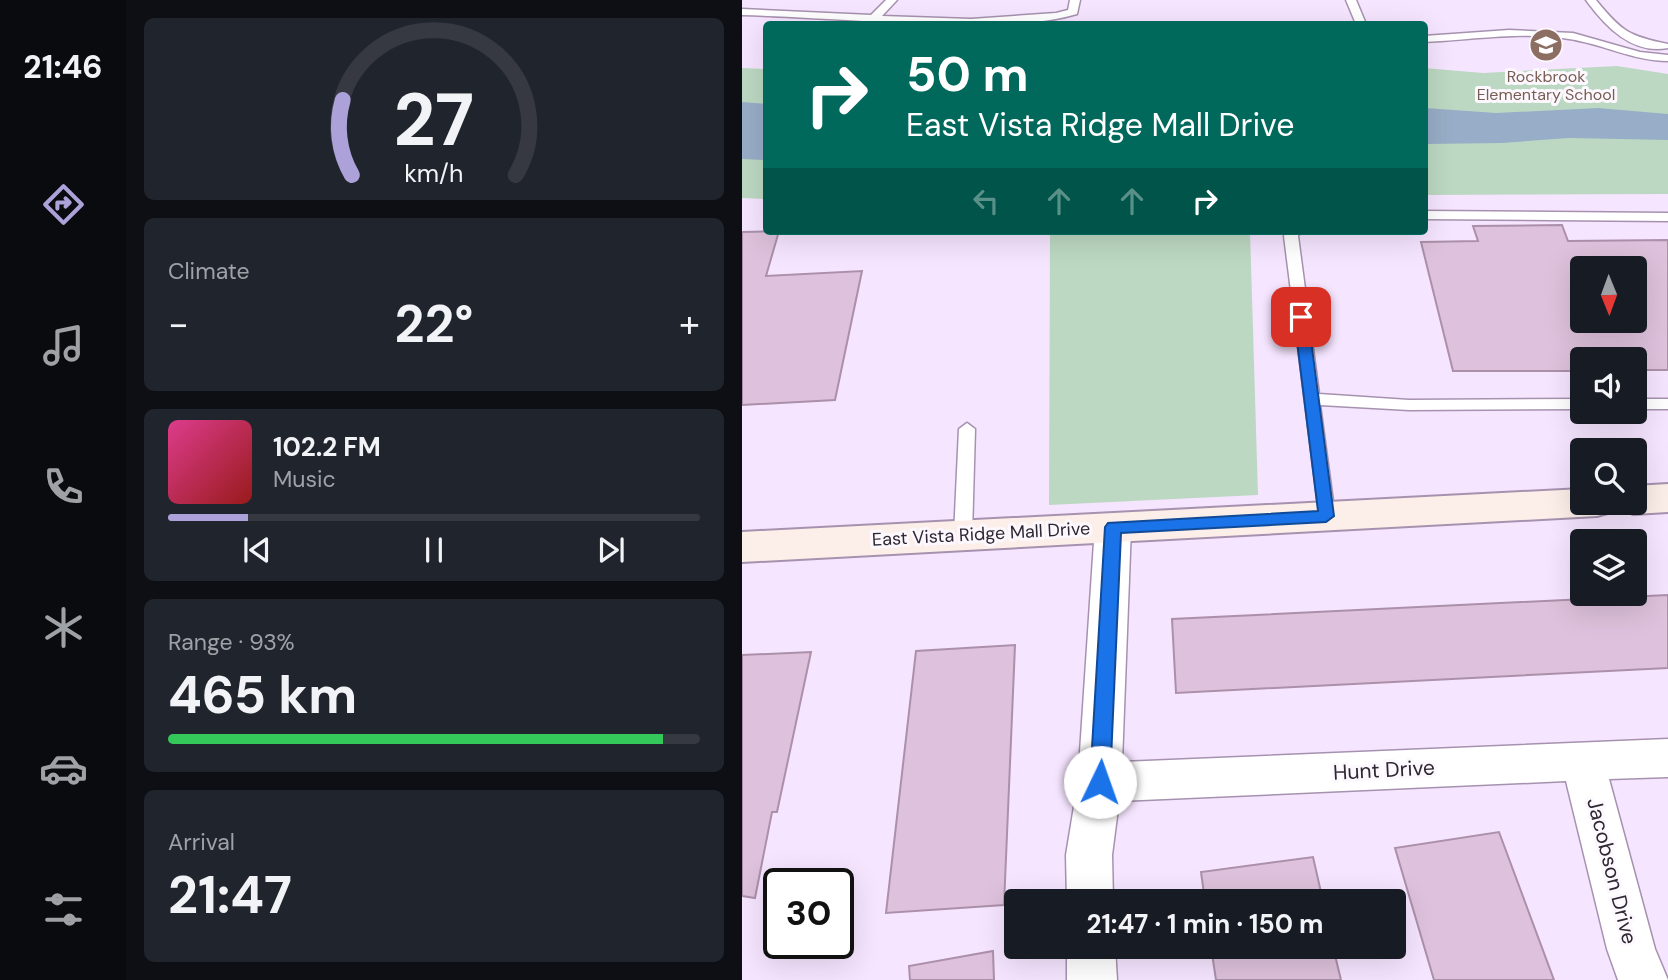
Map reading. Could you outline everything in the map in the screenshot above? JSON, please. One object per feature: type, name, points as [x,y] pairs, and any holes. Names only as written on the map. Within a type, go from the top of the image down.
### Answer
[{"type":"main road","points":[[1647,500],[1668,499]]},
{"type":"main road","name":"East Vista Ridge Mall Drive","points":[[742,547],[1570,503]]},
{"type":"street","points":[[1090,889],[1089,855],[1100,782],[1114,527]]},
{"type":"street","name":"Hunt Drive","points":[[1100,782],[1668,758]]},
{"type":"street","name":"Jacobson Drive","points":[[1583,761],[1631,949],[1643,980]]},
{"type":"street","points":[[1091,959],[1091,980]]},
{"type":"lane","points":[[874,17],[892,0]]},
{"type":"lane","points":[[994,21],[1057,17],[1073,12],[1077,4],[1075,0]]},
{"type":"lane","points":[[1351,0],[1360,21]]},
{"type":"lane","points":[[1591,0],[1614,29],[1631,40],[1646,45],[1668,47]]},
{"type":"lane","points":[[742,12],[874,17],[902,21]]},
{"type":"lane","points":[[1428,39],[1558,34],[1587,39],[1638,56],[1668,58]]},
{"type":"lane","points":[[1428,215],[1668,217]]},
{"type":"lane","points":[[1292,235],[1326,516]]},
{"type":"lane","points":[[1312,399],[1409,405],[1570,404]]},
{"type":"lane","points":[[1647,404],[1668,404]]},
{"type":"lane","points":[[964,536],[967,429]]},
{"type":"green space","points":[[1617,66],[1668,74],[1668,194],[1428,195],[1428,68],[1483,73]]},
{"type":"green space","points":[[742,68],[763,69],[763,199],[742,198]]},
{"type":"green space","points":[[1050,235],[1250,235],[1258,495],[1049,505]]},
{"type":"water","points":[[742,102],[763,104],[763,160],[742,159]]},
{"type":"water","points":[[1428,108],[1496,113],[1598,108],[1668,114],[1668,140],[1568,138],[1502,143],[1428,144]]},
{"type":"building","points":[[1562,225],[1568,241],[1668,240],[1668,370],[1647,370],[1647,347],[1570,347],[1570,371],[1453,371],[1421,242],[1478,241],[1473,226]]},
{"type":"building","points":[[763,231],[763,235],[778,235],[766,276],[862,271],[835,400],[742,405],[742,232]]},
{"type":"building","points":[[1668,595],[1668,668],[1176,693],[1172,619],[1570,600],[1570,606],[1647,606],[1647,596]]},
{"type":"building","points":[[1015,645],[1004,905],[886,913],[916,651]]},
{"type":"building","points":[[811,652],[777,812],[772,812],[755,898],[742,896],[742,655]]},
{"type":"building","points":[[1499,832],[1554,980],[1434,980],[1395,848]]},
{"type":"building","points":[[1313,857],[1320,889],[1203,889],[1201,872]]},
{"type":"building","points":[[993,951],[994,980],[910,980],[909,966]]},
{"type":"building","points":[[1213,959],[1336,959],[1341,980],[1216,980]]},
{"type":"place","name":"Rockbrook Elementary School","points":[[1546,45]]},
{"type":"route","points":[[1100,782],[1114,527],[1326,516],[1301,317]]}]
